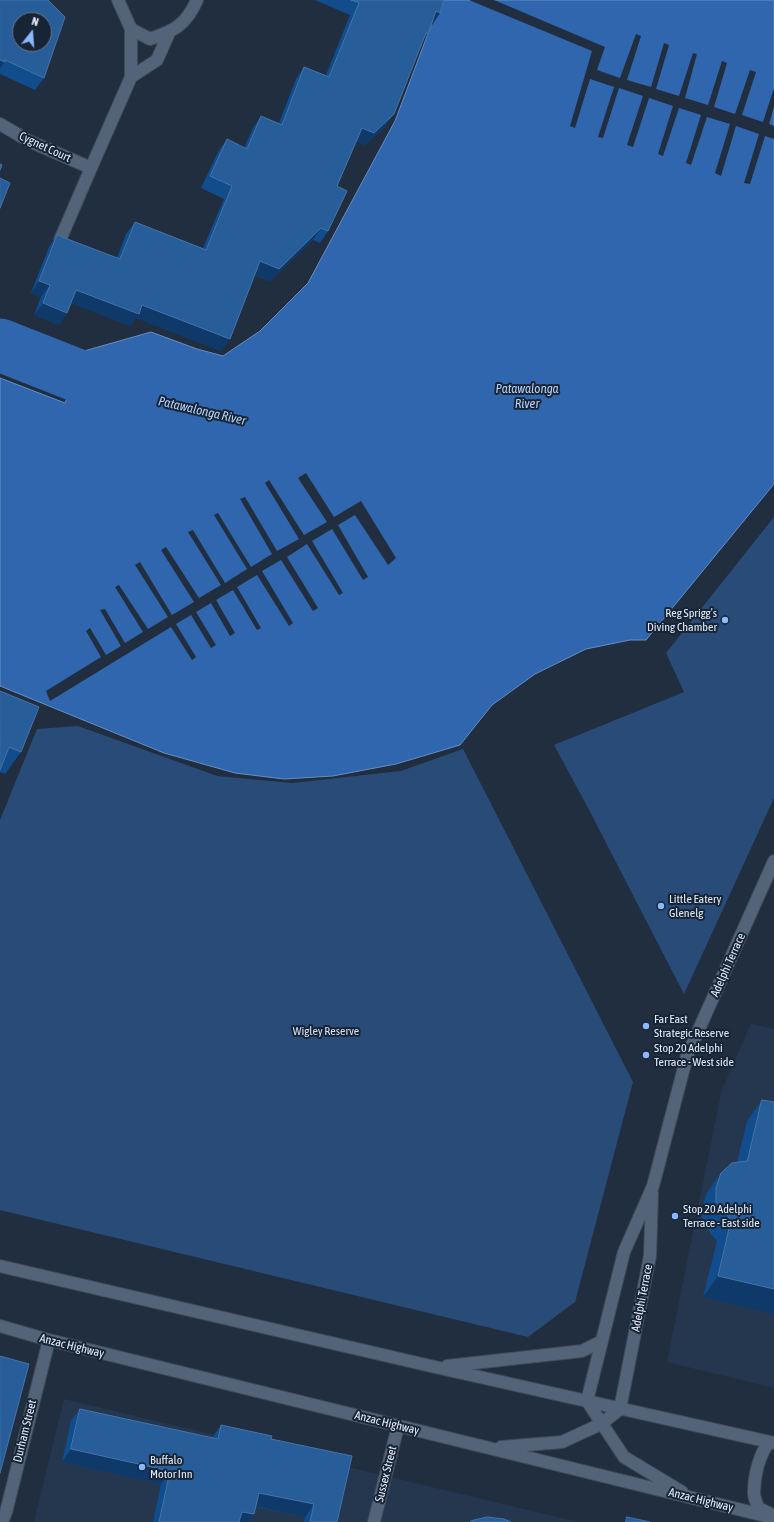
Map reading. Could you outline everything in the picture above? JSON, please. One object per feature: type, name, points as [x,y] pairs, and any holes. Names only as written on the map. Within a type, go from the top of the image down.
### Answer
[{"type":"street","points":[[60,240],[131,77],[131,29],[118,0]]},
{"type":"street","points":[[131,29],[150,39],[169,33],[183,24],[197,0]]},
{"type":"street","points":[[131,77],[157,60],[169,33]]},
{"type":"street","name":"Cygnet Court","points":[[0,124],[29,141],[91,168]]},
{"type":"street","name":"Adelphi Terrace","points":[[587,1401],[624,1252],[653,1186],[688,1056],[774,861]]},
{"type":"street","name":"Adelphi Terrace","points":[[620,1409],[650,1256],[653,1186]]},
{"type":"street","points":[[0,1266],[771,1443]]},
{"type":"street","name":"Anzac Highway","points":[[0,1326],[48,1340],[441,1437],[774,1517]]},
{"type":"street","points":[[0,1333],[48,1340]]},
{"type":"street","name":"Durham Street","points":[[2,1522],[6,1512],[48,1340]]},
{"type":"street","points":[[435,1367],[582,1351],[602,1341]]},
{"type":"street","points":[[587,1401],[624,1457],[689,1496],[774,1517]]},
{"type":"street","points":[[441,1437],[505,1448],[562,1442],[601,1424],[620,1409]]},
{"type":"street","name":"Sussex Street","points":[[374,1522],[398,1426]]},
{"type":"street","points":[[771,1443],[764,1449],[758,1466],[754,1494],[758,1508],[774,1517]]},
{"type":"shaded area","points":[[751,1024],[774,1029],[774,1388],[667,1362],[722,1089]]},
{"type":"shaded area","points":[[64,1399],[578,1522],[34,1522]]},
{"type":"green space","points":[[774,517],[774,798],[684,994],[554,745],[684,692],[666,653]]},
{"type":"green space","name":"Wigley Reserve","points":[[78,726],[217,776],[292,783],[401,771],[463,749],[633,1082],[575,1302],[528,1337],[0,1210],[0,820],[37,729]]},
{"type":"water","name":"Patawalonga River","points":[[441,0],[774,0],[774,484],[646,640],[630,640],[586,649],[535,674],[492,705],[460,745],[396,764],[333,776],[284,779],[235,773],[164,753],[0,686],[0,378],[65,403],[72,386],[65,383],[77,353],[151,332],[197,349],[223,356],[260,331],[308,283],[395,121]]},
{"type":"water","points":[[0,332],[66,358],[57,380],[0,358]]},
{"type":"pier","points":[[469,0],[494,0],[605,47],[597,70],[620,78],[636,34],[641,36],[627,80],[651,87],[664,43],[669,45],[656,89],[679,96],[693,53],[697,54],[685,98],[708,105],[722,61],[727,63],[714,107],[735,114],[750,70],[756,72],[742,115],[763,122],[774,88],[774,107],[769,124],[774,126],[774,139],[765,136],[750,184],[744,183],[759,134],[736,126],[721,176],[715,173],[730,124],[707,117],[691,165],[686,163],[701,115],[679,108],[663,156],[658,154],[673,106],[649,98],[633,147],[627,145],[643,96],[619,88],[603,138],[598,137],[614,87],[590,79],[575,128],[570,126],[592,51]]},
{"type":"pier","points":[[306,473],[334,517],[361,501],[396,558],[388,565],[355,515],[338,525],[368,577],[363,580],[332,529],[312,541],[343,593],[339,595],[307,544],[287,557],[318,608],[313,611],[281,560],[262,571],[293,623],[289,626],[257,575],[237,587],[261,628],[257,630],[233,590],[216,600],[235,633],[230,636],[211,603],[196,612],[216,645],[211,648],[191,615],[176,624],[196,657],[192,660],[171,627],[50,701],[46,691],[101,657],[86,631],[90,628],[106,655],[121,646],[100,610],[105,609],[125,643],[143,632],[115,587],[119,585],[148,629],[168,617],[135,565],[140,562],[172,615],[194,602],[161,550],[166,547],[199,598],[221,585],[188,532],[193,530],[225,583],[247,569],[214,515],[218,513],[251,567],[272,554],[240,499],[245,497],[277,551],[299,539],[265,483],[269,480],[304,535],[327,522],[298,478]]},
{"type":"building","points":[[0,0],[48,0],[65,17],[44,78],[5,60],[5,62],[0,60]]},
{"type":"building","points":[[351,0],[444,0],[440,13],[436,11],[428,34],[426,33],[394,114],[374,133],[362,128],[337,186],[347,191],[328,231],[321,228],[279,269],[260,261],[230,339],[142,305],[139,314],[76,290],[67,313],[43,303],[50,285],[39,281],[57,235],[120,259],[135,222],[206,250],[232,186],[210,176],[227,139],[247,149],[261,116],[282,125],[304,67],[329,77],[359,3]]},
{"type":"building","points":[[0,178],[10,183],[0,208]]},
{"type":"building","points":[[0,691],[39,707],[21,752],[9,747],[0,770]]},
{"type":"building","points":[[762,1100],[774,1102],[774,1289],[718,1276],[731,1220],[716,1202],[716,1188],[721,1173],[732,1163],[747,1161]]},
{"type":"building","points":[[0,1356],[29,1364],[0,1473]]},
{"type":"building","points":[[80,1409],[218,1439],[221,1425],[272,1436],[271,1439],[352,1456],[337,1522],[310,1522],[314,1504],[259,1493],[254,1514],[242,1512],[239,1522],[159,1522],[170,1471],[71,1449]]},
{"type":"building","points":[[487,1517],[504,1519],[511,1522],[470,1522]]},
{"type":"building","points":[[627,1517],[650,1522],[626,1522]]},
{"type":"waterway","name":"Patawalonga River","points":[[0,345],[114,390],[138,396]]},
{"type":"place","name":"Reg Sprigg’s Diving Chamber","points":[[725,620]]},
{"type":"place","name":"Little Eatery Glenelg","points":[[661,906]]},
{"type":"place","name":"Far East Strategic Reserve","points":[[646,1026]]},
{"type":"place","name":"Stop 20 Adelphi Terrace - West side","points":[[646,1055]]},
{"type":"place","name":"Stop 20 Adelphi Terrace - East side","points":[[675,1216]]},
{"type":"place","name":"Buffalo Motor Inn","points":[[142,1467]]}]
